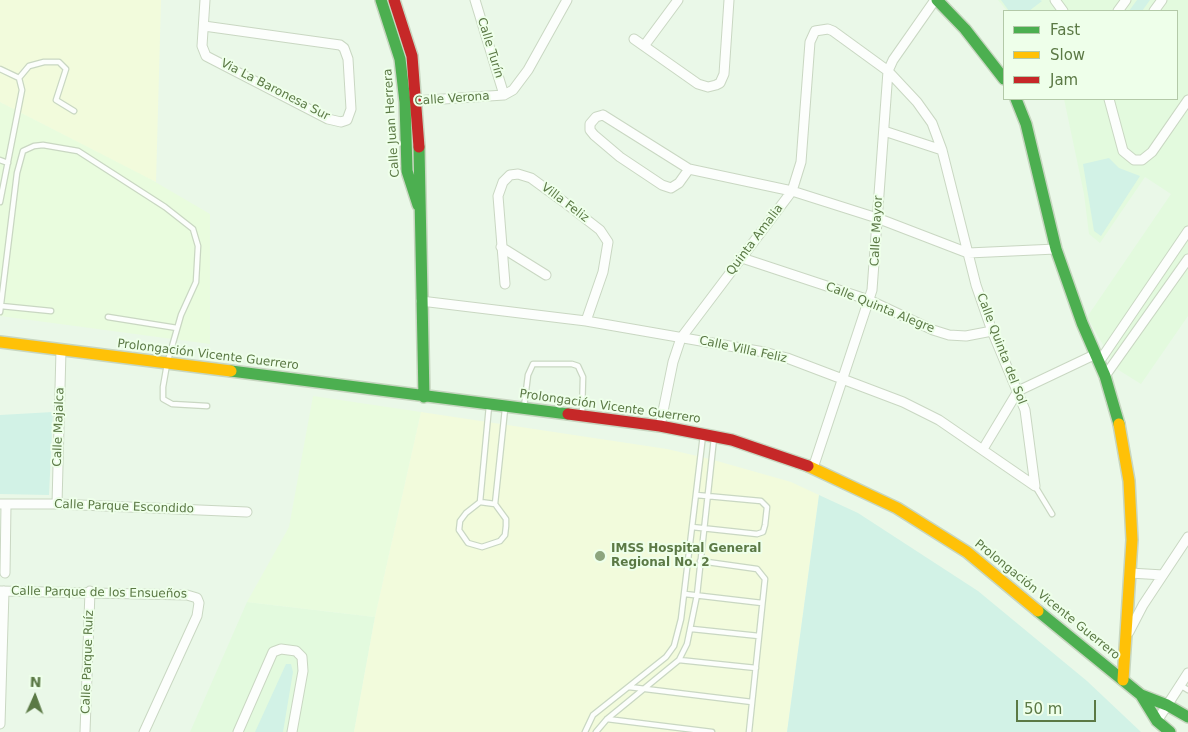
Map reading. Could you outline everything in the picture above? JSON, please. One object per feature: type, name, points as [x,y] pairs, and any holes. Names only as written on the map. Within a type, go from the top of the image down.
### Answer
[{"type":"main road","name":"Calle Juan Herrera","points":[[381,0],[400,59],[405,102],[407,171],[422,215]]},
{"type":"main road","name":"Calle Juan Herrera","points":[[394,0],[412,56],[418,100],[422,215],[420,301],[424,397]]},
{"type":"main road","points":[[936,0],[965,29],[1003,78]]},
{"type":"main road","points":[[1016,100],[1026,124],[1056,248],[1105,376],[1119,421],[1126,456],[1131,511],[1130,573],[1123,680]]},
{"type":"main road","name":"Prolongación Vicente Guerrero","points":[[0,342],[660,426],[709,435],[814,468],[897,508],[952,542],[994,573],[1141,695],[1157,721],[1170,732]]},
{"type":"main road","name":"Prolongación Vicente Guerrero","points":[[1141,695],[1167,705],[1188,717]]},
{"type":"street","points":[[204,26],[205,0]]},
{"type":"street","name":"Calle Turín","points":[[475,0],[504,95]]},
{"type":"street","name":"Calle Verona","points":[[405,102],[504,95],[513,90],[528,70],[567,0]]},
{"type":"street","points":[[644,46],[678,0]]},
{"type":"street","points":[[634,40],[698,84],[708,87],[716,86],[720,83],[724,74],[729,0]]},
{"type":"street","name":"Calle Mayor","points":[[814,468],[874,281],[888,71],[893,60],[936,0]]},
{"type":"street","name":"Via La Baronesa Sur","points":[[204,26],[335,44],[344,48],[348,59],[351,103],[347,120],[341,122],[328,118],[204,54],[204,26]]},
{"type":"street","name":"Calle Quinta del Sol","points":[[810,42],[815,31],[821,28],[833,31],[888,71],[917,102],[932,123],[942,150],[968,253],[992,331],[1018,391],[1029,428],[1036,489]]},
{"type":"street","name":"Quinta Amalia","points":[[660,426],[673,362],[681,338],[792,191],[801,162],[810,42]]},
{"type":"street","points":[[1109,100],[1123,150],[1134,160],[1147,158],[1188,100]]},
{"type":"street","points":[[689,169],[676,187],[662,185],[620,157],[594,135],[590,130],[590,124],[596,117],[606,116],[689,169],[792,191],[877,218],[968,253],[1056,248]]},
{"type":"street","points":[[884,131],[942,150]]},
{"type":"street","name":"Villa Feliz","points":[[505,284],[498,196],[503,182],[510,175],[518,174],[530,178],[600,230],[608,242],[608,249],[586,321]]},
{"type":"street","points":[[983,449],[1018,391],[1097,358],[1188,231]]},
{"type":"street","points":[[501,247],[546,275]]},
{"type":"street","name":"Calle Quinta Alegre","points":[[742,258],[869,300],[933,330],[949,335],[966,336],[992,331]]},
{"type":"street","points":[[1105,376],[1188,259]]},
{"type":"street","name":"Calle Villa Feliz","points":[[420,301],[586,321],[764,352],[843,378],[903,402],[939,420],[983,449],[1036,489]]},
{"type":"street","name":"Calle Majalca","points":[[57,504],[61,350]]},
{"type":"street","points":[[3,504],[5,573]]},
{"type":"street","name":"Calle Parque Escondido","points":[[3,504],[57,504],[247,512]]},
{"type":"street","points":[[1127,634],[1188,537]]},
{"type":"street","points":[[1130,573],[1163,575]]},
{"type":"street","points":[[0,724],[2,591]]},
{"type":"street","name":"Calle Parque de los Ensueños","points":[[2,591],[90,591],[187,595],[197,598],[199,603],[197,616],[144,732]]},
{"type":"street","name":"Calle Parque Ruíz","points":[[85,732],[90,591]]},
{"type":"street","points":[[238,732],[273,652],[282,649],[296,651],[302,657],[303,671],[292,732]]},
{"type":"street","points":[[1157,721],[1167,705],[1184,688],[1188,674]]},
{"type":"lane","points":[[19,78],[29,66],[44,62],[59,62],[66,69],[56,100],[74,110]]},
{"type":"lane","points":[[0,69],[19,78]]},
{"type":"lane","points":[[0,202],[22,90],[19,78]]},
{"type":"lane","points":[[51,311],[0,309],[20,158],[23,152],[34,146],[63,147],[78,151],[165,207],[193,229],[198,246],[196,282],[178,328],[167,364],[163,399],[172,404],[207,406]]},
{"type":"lane","points":[[0,160],[8,163]]},
{"type":"lane","points":[[108,317],[178,328]]},
{"type":"lane","points":[[524,408],[528,375],[533,364],[572,364],[578,366],[583,377],[582,415]]},
{"type":"lane","points":[[480,502],[489,404]]},
{"type":"lane","points":[[495,504],[480,502],[466,513],[460,521],[459,530],[468,543],[482,547],[493,545],[505,535],[506,519],[495,504],[506,406]]},
{"type":"lane","points":[[585,732],[594,715],[666,657],[674,646],[678,635],[684,594],[696,495],[709,435]]},
{"type":"lane","points":[[596,732],[607,719],[679,660],[692,629],[706,496],[709,435]]},
{"type":"lane","points":[[1036,489],[1052,514]]},
{"type":"lane","points":[[692,527],[757,534],[763,532],[765,525],[767,507],[761,501],[696,495]]},
{"type":"lane","points":[[700,561],[757,569],[765,579],[749,732]]},
{"type":"lane","points":[[684,594],[762,603]]},
{"type":"lane","points":[[692,629],[759,636]]},
{"type":"lane","points":[[679,660],[756,668]]},
{"type":"lane","points":[[629,687],[752,702]]},
{"type":"lane","points":[[607,719],[712,732]]},
{"type":"shaded area","points":[[0,0],[161,0],[156,182],[0,102]]},
{"type":"shaded area","points":[[998,0],[1188,0],[1188,316],[1141,384],[1117,369],[1087,317],[1171,194],[1145,177],[1100,243],[1089,234],[1084,194],[1064,100],[1178,100],[1178,10],[1006,10]]},
{"type":"shaded area","points":[[1001,0],[1042,1],[1030,10],[1008,10]]},
{"type":"shaded area","points":[[1137,0],[1150,0],[1143,10],[1130,10]]},
{"type":"shaded area","points":[[0,102],[145,176],[210,214],[210,344],[0,316]]},
{"type":"shaded area","points":[[1109,158],[1119,168],[1140,176],[1101,236],[1094,231],[1083,164]]},
{"type":"shaded area","points":[[313,396],[421,412],[375,617],[247,602],[289,527]]},
{"type":"shaded area","points":[[53,412],[49,495],[0,494],[0,415]]},
{"type":"shaded area","name":"IMSS Hospital General Regional No. 2","points":[[421,412],[667,449],[791,482],[819,495],[787,732],[354,732],[375,617]]},
{"type":"shaded area","points":[[819,495],[858,513],[978,591],[1087,681],[1141,732],[787,732]]},
{"type":"shaded area","points":[[247,602],[375,617],[354,732],[190,732]]},
{"type":"shaded area","points":[[286,664],[291,664],[293,672],[283,732],[255,732]]},
{"type":"traffic: fast","points":[[381,0],[400,59],[405,102],[407,171],[418,205]]},
{"type":"traffic: fast","points":[[937,0],[965,29],[1003,78]]},
{"type":"traffic: fast","points":[[1016,100],[1026,124],[1056,249],[1082,323],[1105,376],[1119,424]]},
{"type":"traffic: fast","points":[[419,147],[424,397]]},
{"type":"traffic: fast","points":[[231,371],[568,414]]},
{"type":"traffic: fast","points":[[1038,611],[1141,695],[1157,721],[1170,732]]},
{"type":"traffic: fast","points":[[1141,695],[1167,705],[1188,717]]},
{"type":"traffic: slow","points":[[0,342],[231,371]]},
{"type":"traffic: slow","points":[[1119,424],[1129,481],[1132,540],[1123,680]]},
{"type":"traffic: slow","points":[[808,466],[897,508],[967,552],[1038,611]]},
{"type":"traffic: jam","points":[[394,0],[412,56],[419,147]]},
{"type":"traffic: jam","points":[[568,414],[660,426],[732,440],[808,466]]},
{"type":"place","name":"IMSS Hospital General Regional No. 2","points":[[600,556]]}]
